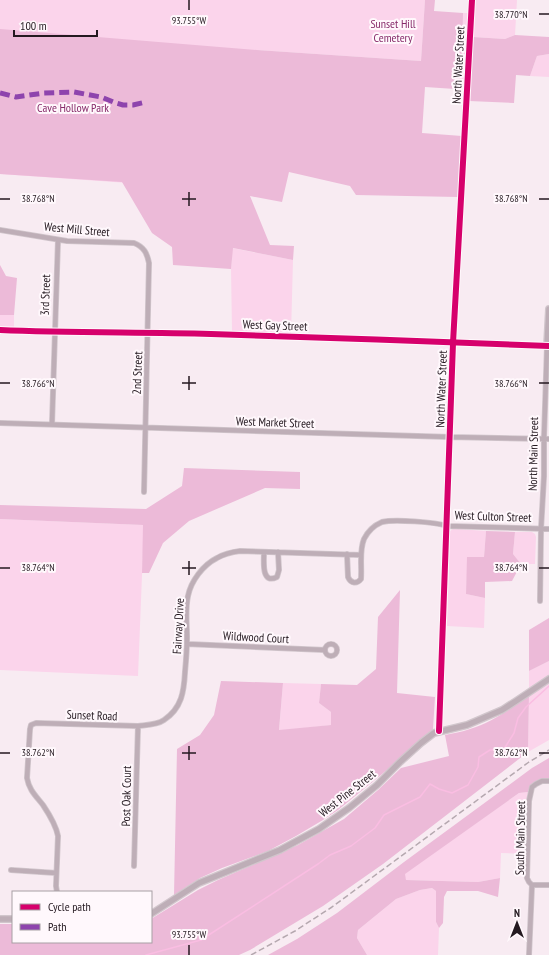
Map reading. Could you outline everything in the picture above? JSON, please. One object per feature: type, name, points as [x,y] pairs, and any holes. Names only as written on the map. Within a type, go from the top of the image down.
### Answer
[{"type":"street","name":"North Water Street","points":[[439,731],[454,343],[472,0]]},
{"type":"street","name":"West Mill Street","points":[[0,230],[67,241],[134,243],[140,245],[148,254]]},
{"type":"street","name":"3rd Street","points":[[52,424],[58,240]]},
{"type":"street","name":"2nd Street","points":[[144,492],[148,333],[148,254]]},
{"type":"street","name":"North Main Street","points":[[540,601],[541,529],[546,439],[549,309]]},
{"type":"street","name":"West Gay Street","points":[[0,330],[260,336],[548,346]]},
{"type":"street","name":"West Market Street","points":[[0,423],[450,438],[546,439]]},
{"type":"street","name":"West Culton Street","points":[[347,554],[348,578],[352,582],[356,583],[361,578],[361,554],[364,538],[370,530],[383,522],[396,520],[439,523],[447,526],[549,529]]},
{"type":"street","name":"Fairway Drive","points":[[138,726],[151,725],[164,721],[178,706],[182,697],[185,686],[188,596],[191,585],[206,565],[229,553],[240,551],[361,554]]},
{"type":"street","points":[[264,552],[264,572],[270,579],[274,579],[279,573],[278,552]]},
{"type":"street","name":"Wildwood Court","points":[[187,644],[325,650]]},
{"type":"street","name":"West Pine Street","points":[[152,913],[199,883],[280,850],[318,829],[349,808],[377,785],[400,762],[434,733],[467,725],[502,710],[516,702],[549,678]]},
{"type":"street","name":"Sunset Road","points":[[56,873],[57,831],[43,805],[28,785],[27,778],[31,725],[36,723],[138,726]]},
{"type":"street","name":"Post Oak Court","points":[[134,866],[138,726]]},
{"type":"street","name":"South Main Street","points":[[530,955],[532,884],[529,882],[528,878],[529,801],[532,787],[542,781],[549,781]]},
{"type":"street","points":[[11,870],[56,873],[57,891]]},
{"type":"street","points":[[532,884],[549,885]]},
{"type":"street","points":[[53,891],[56,886]]},
{"type":"street","points":[[0,919],[12,919]]},
{"type":"green space","name":"Cave Hollow Park","points":[[0,0],[425,0],[421,61],[257,50],[242,191],[0,174]]},
{"type":"green space","points":[[425,0],[435,0],[434,11],[463,13],[462,69],[454,73],[455,89],[425,87],[422,133],[462,136],[458,197],[356,195],[350,186],[289,172],[282,202],[250,196],[270,245],[294,246],[293,260],[233,248],[231,269],[173,265],[172,247],[152,233],[122,182],[0,174],[0,29],[257,50],[421,61]]},
{"type":"green space","points":[[475,0],[517,0],[515,35],[505,39],[473,37]]},
{"type":"green space","points":[[463,13],[469,13],[465,90],[455,89],[454,73],[462,68]]},
{"type":"green space","points":[[515,35],[549,37],[549,54],[537,56],[530,76],[516,75],[514,103],[469,101],[473,37],[505,39]]},
{"type":"green space","points":[[549,54],[549,77],[530,76],[537,56]]},
{"type":"green space","points":[[232,248],[293,260],[291,334],[232,331]]},
{"type":"green space","points":[[0,265],[6,276],[17,278],[14,315],[0,315]]},
{"type":"green space","points":[[0,315],[14,315],[14,327],[0,327]]},
{"type":"green space","points":[[184,468],[300,472],[300,489],[265,488],[189,521],[163,543],[149,573],[142,573],[143,525],[0,519],[0,505],[146,509],[182,486]]},
{"type":"green space","points":[[0,519],[144,525],[138,676],[0,670]]},
{"type":"green space","points":[[453,529],[486,531],[484,557],[468,557],[466,594],[485,598],[484,628],[447,626],[450,531]]},
{"type":"green space","points":[[486,531],[515,532],[513,554],[521,564],[512,581],[485,582],[485,598],[466,594],[467,557],[484,557]]},
{"type":"green space","points":[[515,532],[532,532],[535,534],[535,564],[521,564],[513,554]]},
{"type":"green space","points":[[400,590],[397,693],[435,697],[433,729],[381,775],[338,810],[323,820],[268,851],[200,878],[174,895],[177,749],[200,735],[214,715],[221,681],[283,683],[279,730],[331,725],[331,712],[319,703],[321,684],[357,685],[376,669],[378,617]]},
{"type":"green space","points":[[549,618],[549,661],[529,671],[529,630]]},
{"type":"green space","points":[[549,661],[549,675],[529,688],[529,671]]},
{"type":"green space","points":[[549,681],[549,740],[528,752],[529,695]]},
{"type":"green space","points":[[283,683],[321,684],[319,703],[331,712],[331,725],[279,731]]},
{"type":"green space","points":[[529,695],[528,752],[383,864],[323,906],[250,950],[239,955],[0,955],[0,924],[12,924],[12,943],[152,943],[152,918],[198,890],[298,845],[344,819],[401,768],[449,756],[445,735],[467,730],[486,723]]},
{"type":"green space","points":[[549,758],[549,778],[536,782],[528,792],[519,793],[405,874],[406,880],[478,882],[500,878],[498,897],[478,891],[447,891],[444,897],[443,923],[439,928],[436,922],[436,891],[432,888],[420,890],[396,899],[358,930],[357,938],[367,955],[268,955],[297,939],[337,913],[532,768]]},
{"type":"green space","points":[[528,792],[526,854],[501,853],[500,878],[478,882],[406,880],[404,874],[519,793]]},
{"type":"green space","points":[[432,888],[436,891],[436,922],[439,928],[438,955],[367,955],[357,938],[358,930],[396,899],[420,890]]},
{"type":"waterway","points":[[146,955],[201,940],[330,855],[351,846],[375,828],[384,815],[420,797],[430,784],[439,789],[452,793],[468,785],[478,767],[479,757],[490,750],[504,749],[514,733],[518,718],[526,707],[549,686]]},
{"type":"railway","points":[[251,955],[295,931],[332,907],[529,762],[549,750]]},
{"type":"marked path","points":[[0,93],[16,97],[44,93],[74,92],[101,97],[123,105],[133,105],[146,102]]},
{"type":"cycle path","points":[[439,731],[453,343],[472,0]]},
{"type":"cycle path","points":[[0,330],[185,333],[549,346]]},
{"type":"park label","name":"Sunset Hill Cemetery","points":[[393,30]]}]
